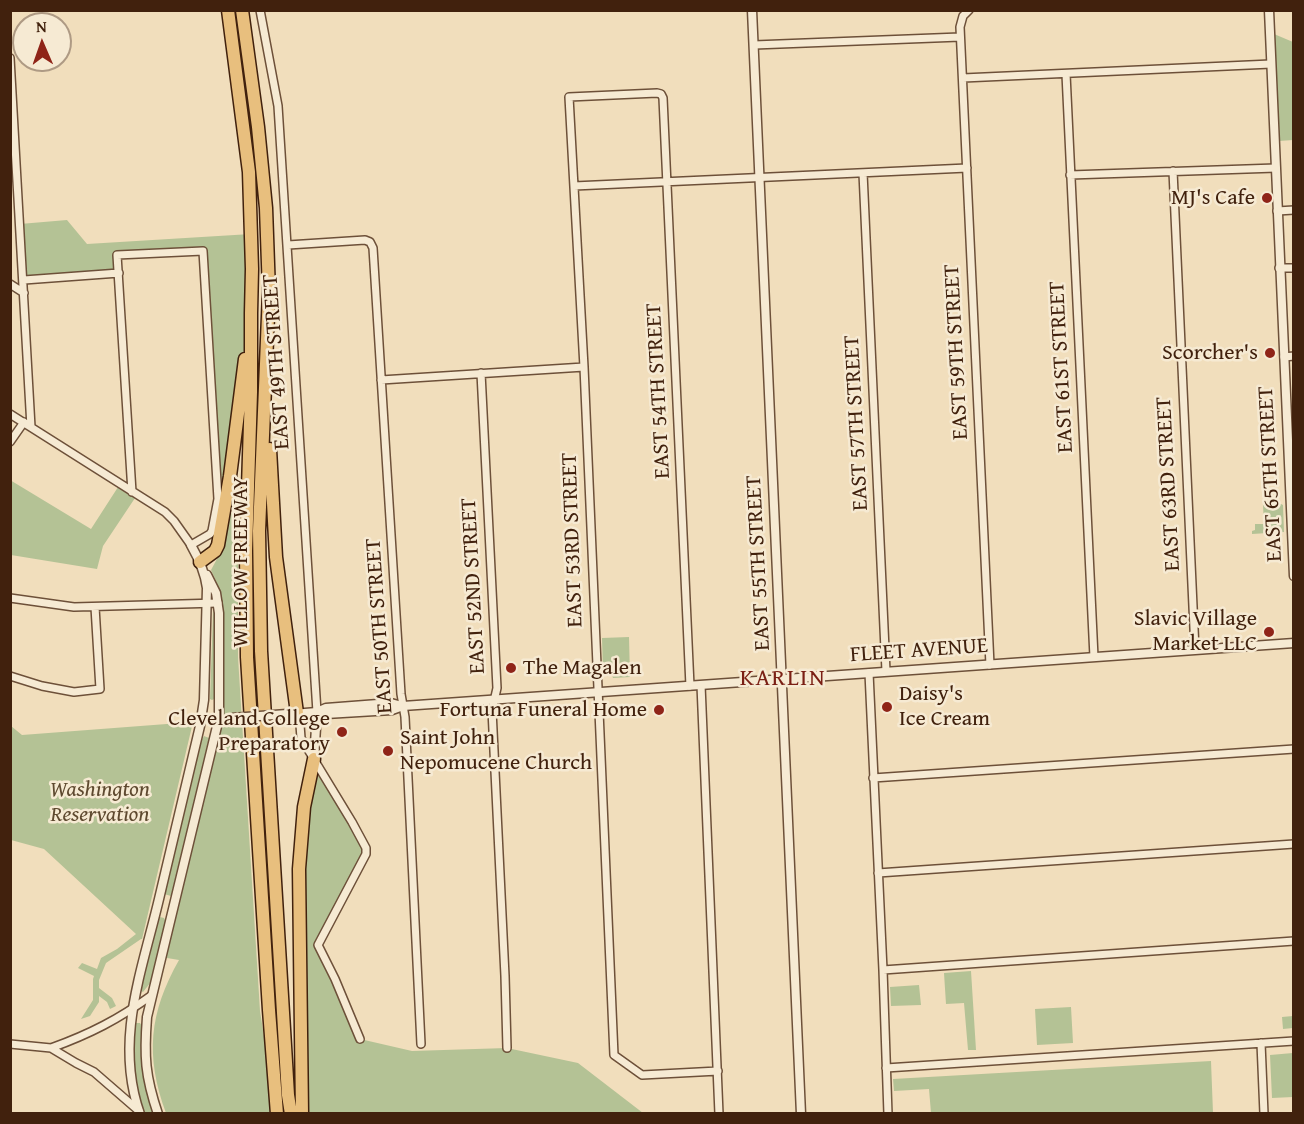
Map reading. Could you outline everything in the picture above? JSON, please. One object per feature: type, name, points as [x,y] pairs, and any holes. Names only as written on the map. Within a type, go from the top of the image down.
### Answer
[{"type":"highway","name":"WILLOW FREEWAY","points":[[228,10],[249,172],[252,269],[246,550],[247,657],[277,1113]]},
{"type":"highway","name":"WILLOW FREEWAY","points":[[242,10],[266,207],[269,292],[260,531],[261,651],[288,1095],[291,1113]]},
{"type":"highway","points":[[200,562],[215,551],[218,545],[230,476],[251,313]]},
{"type":"highway","points":[[266,383],[276,557],[292,714]]},
{"type":"highway","points":[[302,1113],[299,869],[304,807],[314,759]]},
{"type":"street","name":"EAST 49TH STREET","points":[[260,10],[278,106],[317,712]]},
{"type":"street","name":"EAST 55TH STREET","points":[[752,10],[801,1113]]},
{"type":"street","points":[[754,45],[960,37],[960,27],[969,10]]},
{"type":"street","name":"EAST 65TH STREET","points":[[1269,10],[1279,268],[1291,450],[1293,576]]},
{"type":"street","name":"EAST 59TH STREET","points":[[960,37],[990,665]]},
{"type":"street","points":[[10,58],[31,427]]},
{"type":"street","points":[[963,78],[1271,64]]},
{"type":"street","name":"EAST 61ST STREET","points":[[1066,74],[1094,657]]},
{"type":"street","name":"EAST 53RD STREET","points":[[661,94],[569,97],[584,367],[614,1055],[642,1075],[718,1071]]},
{"type":"street","name":"EAST 54TH STREET","points":[[661,94],[663,98],[690,686]]},
{"type":"street","points":[[574,186],[967,168]]},
{"type":"street","points":[[1071,175],[1276,168]]},
{"type":"street","name":"EAST 63RD STREET","points":[[1173,171],[1195,650]]},
{"type":"street","name":"EAST 57TH STREET","points":[[863,173],[886,671]]},
{"type":"street","points":[[1277,211],[1293,210]]},
{"type":"street","name":"EAST 50TH STREET","points":[[288,245],[366,240],[373,248],[400,694],[405,717],[421,1044]]},
{"type":"street","points":[[132,492],[117,255],[203,251],[218,499],[212,531],[191,545]]},
{"type":"street","points":[[1279,268],[1293,268]]},
{"type":"street","points":[[24,280],[119,273]]},
{"type":"street","points":[[10,284],[24,293]]},
{"type":"street","points":[[1284,357],[1293,356]]},
{"type":"street","points":[[381,380],[584,367]]},
{"type":"street","name":"EAST 52ND STREET","points":[[481,373],[495,643],[496,688],[492,710],[507,1048]]},
{"type":"street","points":[[10,414],[169,516],[191,545],[215,588],[218,603],[219,718],[147,1017],[145,1057],[150,1088],[158,1113]]},
{"type":"street","points":[[10,442],[24,422]]},
{"type":"street","points":[[140,1112],[134,1094],[129,1059],[132,1010],[202,715],[207,588],[200,562]]},
{"type":"street","points":[[10,598],[74,607],[218,603]]},
{"type":"street","points":[[10,676],[42,686],[74,692],[100,689],[95,607]]},
{"type":"street","name":"FLEET AVENUE","points":[[202,715],[232,718],[317,712],[326,708],[391,703],[403,706],[1293,643]]},
{"type":"street","points":[[869,673],[888,1113]]},
{"type":"street","points":[[701,685],[719,1113]]},
{"type":"street","points":[[314,759],[317,712]]},
{"type":"street","points":[[292,714],[300,725],[301,738],[366,848],[366,854],[318,945],[360,1039]]},
{"type":"street","points":[[873,778],[1293,749]]},
{"type":"street","points":[[878,873],[1293,844]]},
{"type":"street","points":[[883,970],[1293,941]]},
{"type":"street","points":[[51,1048],[109,1024],[152,995]]},
{"type":"street","points":[[886,1068],[1293,1041]]},
{"type":"street","points":[[1261,1043],[1264,1113]]},
{"type":"street","points":[[10,1044],[51,1048],[94,1072],[140,1112]]},
{"type":"green space","points":[[1274,34],[1293,42],[1293,140],[1279,141]]},
{"type":"green space","points":[[67,220],[87,244],[251,234],[251,313],[230,476],[218,499],[203,251],[118,255],[119,273],[24,280],[20,224]]},
{"type":"green space","points":[[10,480],[91,529],[120,484],[137,495],[103,546],[97,569],[11,555]]},
{"type":"green space","points":[[1263,505],[1283,505],[1284,532],[1252,534],[1255,524],[1264,524]]},
{"type":"green space","points":[[228,513],[238,514],[238,657],[260,1011],[276,1113],[166,1113],[155,1072],[153,1035],[161,998],[179,960],[161,957],[217,730],[216,593],[219,588],[211,570],[221,549]]},
{"type":"green space","points":[[214,609],[217,610],[214,699],[212,700],[210,699]]},
{"type":"green space","points":[[629,637],[630,677],[613,678],[612,675],[603,674],[602,638]]},
{"type":"green space","name":"Washington Reservation","points":[[193,722],[142,939],[106,963],[99,980],[99,988],[112,998],[116,1006],[110,1009],[107,1002],[99,996],[99,1002],[90,1016],[81,1019],[93,1000],[94,976],[78,968],[82,963],[97,969],[101,958],[136,934],[44,849],[11,840],[11,726],[22,735]]},
{"type":"green space","points":[[204,736],[209,738],[171,896],[164,894],[200,743]]},
{"type":"green space","points":[[314,759],[366,848],[320,941],[360,1039],[412,1051],[507,1048],[578,1063],[643,1113],[302,1114],[299,869]]},
{"type":"green space","points":[[160,917],[166,922],[151,982],[143,992],[141,991]]},
{"type":"green space","points":[[971,971],[976,1050],[968,1050],[964,1003],[946,1004],[944,973]]},
{"type":"green space","points":[[919,985],[921,1005],[891,1006],[890,987]]},
{"type":"green space","points":[[1071,1007],[1073,1043],[1037,1045],[1035,1009]]},
{"type":"green space","points":[[1293,1016],[1293,1028],[1283,1029],[1282,1017]]},
{"type":"green space","points":[[136,1023],[142,1026],[143,1070],[154,1113],[145,1113],[135,1080],[133,1047]]},
{"type":"green space","points":[[1293,1053],[1293,1097],[1272,1098],[1270,1055]]},
{"type":"green space","points":[[1211,1061],[1213,1113],[931,1113],[929,1089],[894,1091],[893,1079]]},
{"type":"place","name":"MJ's Cafe","points":[[1267,198]]},
{"type":"place","name":"Scorcher's","points":[[1270,353]]},
{"type":"place","name":"Slavic Village Market LLC","points":[[1269,632]]},
{"type":"place","name":"The Magalen","points":[[511,668]]},
{"type":"place","name":"Daisy's Ice Cream","points":[[887,707]]},
{"type":"place","name":"Fortuna Funeral Home","points":[[659,710]]},
{"type":"place","name":"Cleveland College Preparatory","points":[[342,732]]},
{"type":"place","name":"Saint John Nepomucene Church","points":[[388,751]]},
{"type":"district","name":"KARLIN","points":[[783,679]]}]
